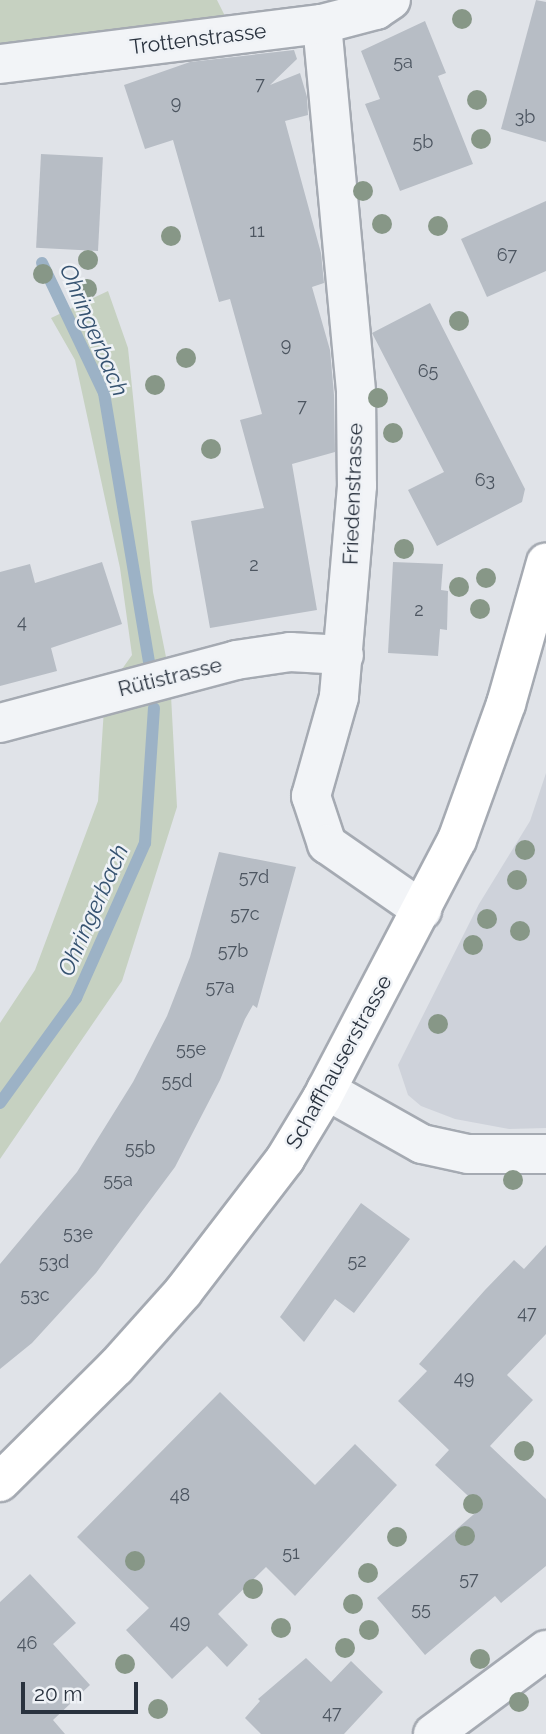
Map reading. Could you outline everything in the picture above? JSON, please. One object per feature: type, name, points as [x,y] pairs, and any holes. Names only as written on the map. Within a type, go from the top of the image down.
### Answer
[{"type":"main road","name":"Schaffhauserstrasse","points":[[0,1482],[116,1367],[183,1293],[285,1159],[326,1090],[422,910],[481,778],[546,563]]},
{"type":"street","name":"Trottenstrasse","points":[[0,64],[322,24],[376,10],[391,0]]},
{"type":"street","name":"Friedenstrasse","points":[[322,24],[356,394],[356,486],[339,697],[311,796],[327,844],[422,910]]},
{"type":"street","name":"Rütistrasse","points":[[0,723],[236,660],[290,652],[344,655]]},
{"type":"street","points":[[326,1090],[422,1144],[468,1154],[546,1154]]},
{"type":"street","points":[[433,1734],[546,1650]]},
{"type":"shaded area","points":[[546,773],[546,1128],[509,1129],[455,1119],[421,1106],[408,1095],[398,1065],[479,904],[530,821]]},
{"type":"green space","points":[[0,0],[217,0],[234,34],[0,64]]},
{"type":"green space","points":[[108,291],[128,348],[153,592],[170,677],[177,807],[122,981],[0,1159],[0,1023],[35,970],[98,801],[105,693],[132,655],[120,568],[75,360],[51,318]]},
{"type":"building","points":[[536,0],[546,2],[546,142],[501,129]]},
{"type":"building","points":[[425,21],[446,73],[438,76],[473,164],[400,191],[365,104],[380,99],[361,51]]},
{"type":"building","points":[[294,50],[297,59],[270,85],[300,73],[307,97],[308,115],[285,121],[321,253],[324,283],[312,287],[330,350],[334,395],[335,452],[292,464],[317,610],[210,628],[191,521],[264,508],[240,420],[262,414],[230,299],[219,302],[173,140],[145,149],[124,85],[190,62]]},
{"type":"building","points":[[41,154],[103,157],[98,251],[36,248]]},
{"type":"building","points":[[546,201],[546,271],[487,297],[461,239]]},
{"type":"building","points":[[430,303],[525,489],[522,502],[437,546],[408,490],[444,472],[372,333]]},
{"type":"building","points":[[102,562],[122,624],[51,648],[57,671],[0,686],[0,572],[30,564],[35,583]]},
{"type":"building","points":[[393,562],[443,564],[441,590],[448,591],[447,630],[440,629],[438,656],[388,653]]},
{"type":"building","points":[[219,852],[296,867],[257,1008],[253,1005],[245,1019],[220,1080],[175,1167],[96,1273],[32,1343],[0,1369],[0,1264],[77,1172],[133,1082],[167,1016],[190,957]]},
{"type":"building","points":[[361,1203],[410,1239],[354,1313],[335,1299],[304,1342],[280,1317]]},
{"type":"building","points":[[546,1245],[546,1334],[507,1375],[533,1400],[490,1446],[546,1499],[546,1566],[501,1603],[495,1596],[425,1655],[377,1598],[481,1508],[435,1465],[449,1450],[398,1401],[427,1371],[419,1364],[485,1290],[514,1260],[524,1269]]},
{"type":"building","points":[[220,1392],[315,1485],[355,1444],[397,1485],[295,1596],[266,1567],[218,1614],[248,1645],[227,1667],[207,1646],[172,1679],[126,1630],[149,1608],[77,1537]]},
{"type":"building","points":[[30,1574],[76,1623],[53,1644],[90,1685],[53,1720],[65,1734],[0,1734],[0,1602]]},
{"type":"building","points":[[306,1658],[331,1682],[351,1661],[383,1692],[344,1734],[261,1734],[245,1718],[260,1701],[258,1699]]},
{"type":"waterway","name":"Ohringerbach","points":[[42,263],[104,393],[149,662]]},
{"type":"waterway","name":"Ohringerbach","points":[[0,1103],[76,998],[145,843],[154,708]]}]
